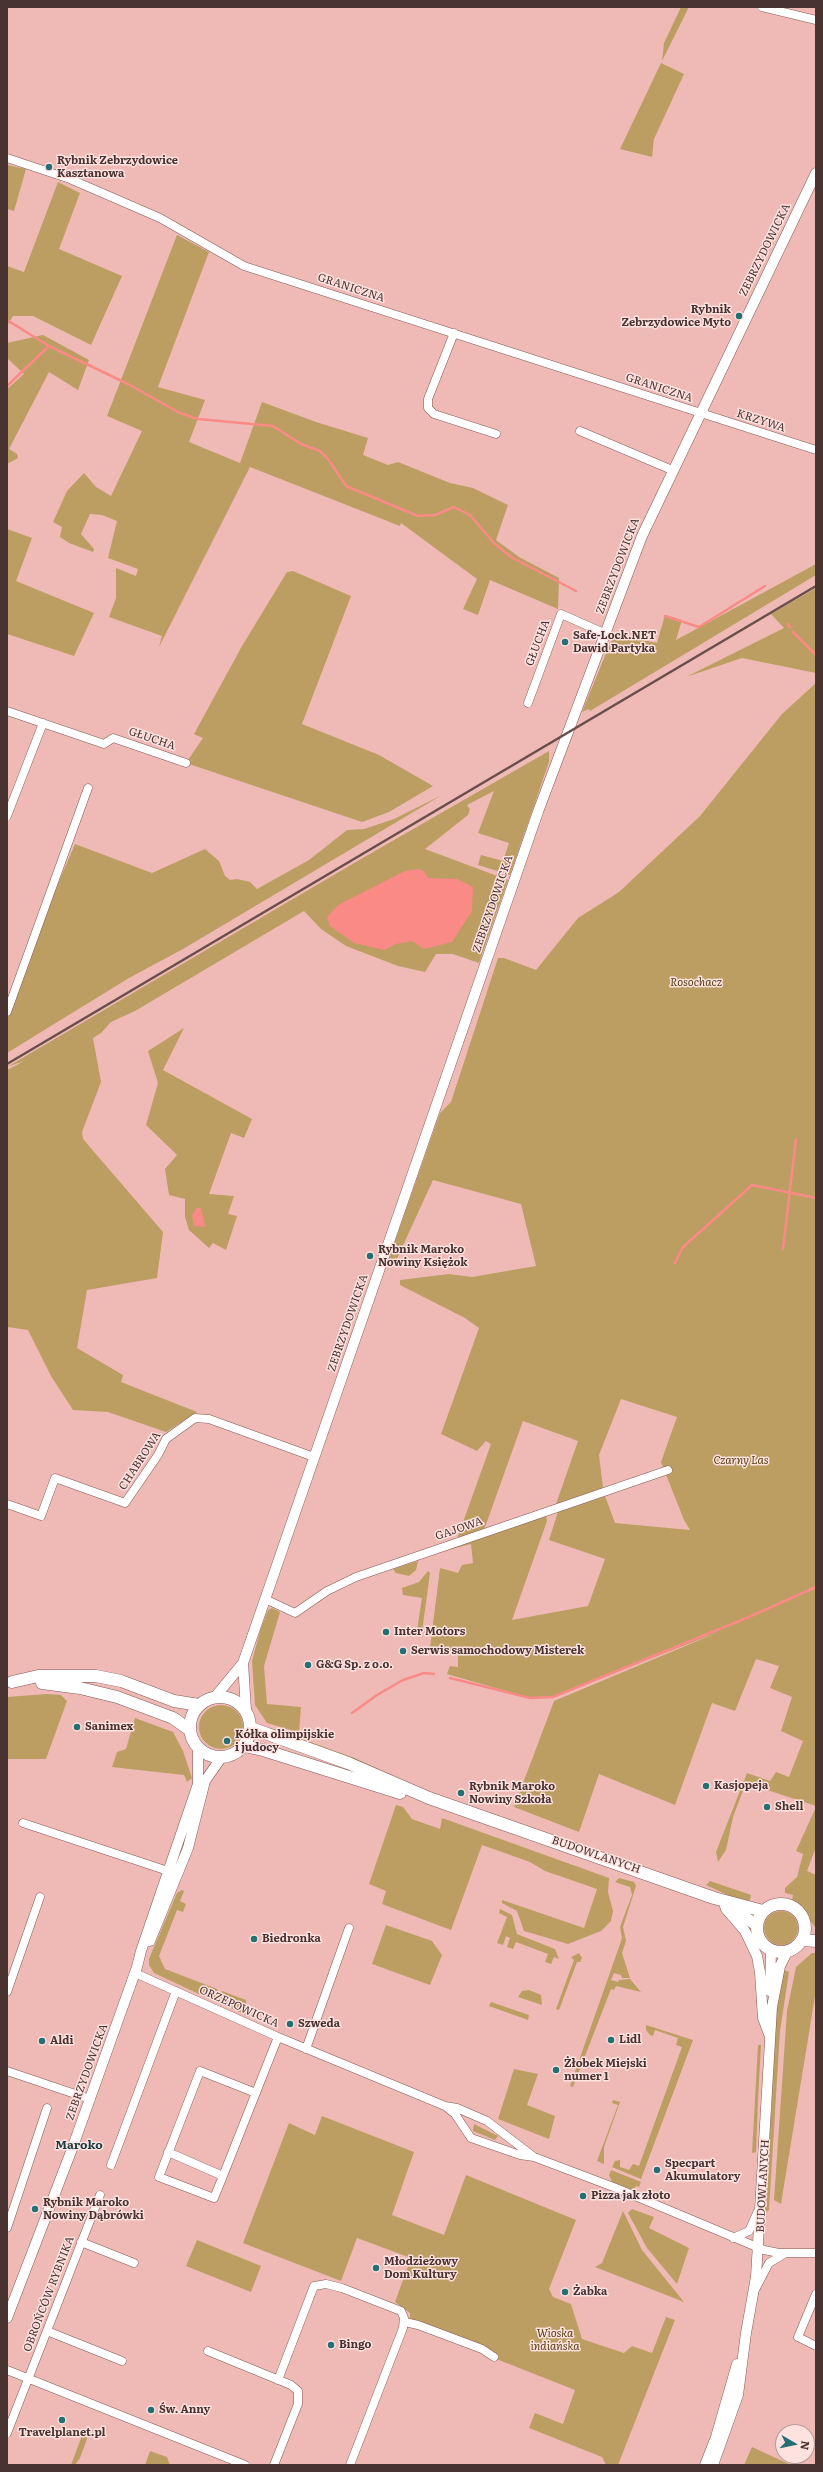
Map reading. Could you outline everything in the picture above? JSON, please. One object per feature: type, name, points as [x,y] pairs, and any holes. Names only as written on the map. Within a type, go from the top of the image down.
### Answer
[{"type":"main road","points":[[10,1682],[38,1676],[96,1676],[121,1681],[174,1701],[200,1705]]},
{"type":"main road","points":[[10,1682],[53,1683],[107,1694],[173,1718],[190,1730]]},
{"type":"main road","points":[[215,1697],[234,1700],[246,1710],[251,1728],[244,1746],[235,1754],[221,1758],[207,1755],[198,1749],[192,1739],[190,1730],[193,1714],[200,1705],[215,1697]]},
{"type":"main road","name":"BUDOWLANYCH","points":[[251,1728],[348,1763],[429,1798],[718,1901],[763,1911]]},
{"type":"main road","name":"BUDOWLANYCH","points":[[244,1746],[258,1748],[401,1793],[429,1798]]},
{"type":"main road","points":[[718,1901],[757,1925]]},
{"type":"main road","points":[[774,1905],[789,1905],[801,1914],[805,1925],[802,1940],[797,1947],[787,1952],[771,1950],[760,1940],[757,1925],[763,1911],[774,1905]]},
{"type":"main road","points":[[805,1925],[816,1931]]},
{"type":"main road","points":[[802,1940],[816,1941]]},
{"type":"street","points":[[762,7],[816,20]]},
{"type":"street","name":"GRANICZNA","points":[[7,158],[70,179],[160,218],[244,266],[700,412]]},
{"type":"street","name":"ZEBRZYDOWICKA","points":[[215,1697],[243,1663],[534,823],[604,633],[642,536],[672,470],[816,173]]},
{"type":"street","points":[[454,333],[428,399],[428,408],[434,414],[496,434]]},
{"type":"street","name":"KRZYWA","points":[[700,412],[816,450]]},
{"type":"street","points":[[580,431],[672,470]]},
{"type":"street","name":"GŁUCHA","points":[[528,703],[561,614],[604,633]]},
{"type":"street","name":"GŁUCHA","points":[[7,711],[104,744],[114,738],[186,763]]},
{"type":"street","points":[[7,816],[43,723]]},
{"type":"street","points":[[7,1012],[88,788]]},
{"type":"street","name":"CHABROWA","points":[[7,1504],[41,1516],[55,1478],[125,1503],[158,1455],[166,1439],[194,1418],[209,1419],[314,1457]]},
{"type":"street","name":"GAJOWA","points":[[265,1599],[296,1613],[327,1591],[356,1577],[668,1470]]},
{"type":"street","name":"ZEBRZYDOWICKA","points":[[243,1663],[246,1710]]},
{"type":"street","name":"ZEBRZYDOWICKA","points":[[7,2318],[10,2299],[90,2099],[136,1970],[141,1951],[198,1784],[200,1772],[198,1749]]},
{"type":"street","name":"ZEBRZYDOWICKA","points":[[136,1970],[146,1952],[182,1863],[206,1778],[221,1758]]},
{"type":"street","points":[[23,1823],[168,1871]]},
{"type":"street","points":[[7,1992],[40,1897]]},
{"type":"street","name":"BUDOWLANYCH","points":[[718,1901],[745,1931],[757,1956],[760,1972],[763,2018],[770,2038]]},
{"type":"street","points":[[306,2048],[349,1928]]},
{"type":"street","points":[[771,1950],[770,1990],[772,2007]]},
{"type":"street","name":"BUDOWLANYCH","points":[[712,2465],[738,2395],[746,2334],[754,2294],[759,2248],[772,2007],[780,1966],[787,1952]]},
{"type":"street","name":"ORZEPOWICKA","points":[[136,1970],[176,1991],[278,2037],[445,2106],[476,2116],[493,2124],[534,2157]]},
{"type":"street","points":[[111,2165],[176,1991]]},
{"type":"street","points":[[256,2093],[200,2071],[158,2176],[214,2198],[256,2093],[278,2037]]},
{"type":"street","points":[[7,2071],[90,2099]]},
{"type":"street","name":"ORZEPOWICKA","points":[[445,2106],[455,2114],[471,2138],[508,2151],[534,2157],[683,2215],[700,2225],[759,2248],[785,2254],[816,2253]]},
{"type":"street","points":[[7,2228],[47,2108]]},
{"type":"street","points":[[465,2129],[469,2121],[476,2116]]},
{"type":"street","points":[[508,2151],[513,2140]]},
{"type":"street","points":[[168,2152],[223,2176]]},
{"type":"street","name":"OBROŃCÓW RYBNIKA","points":[[7,2433],[100,2194]]},
{"type":"street","points":[[732,2238],[751,2229],[762,2197]]},
{"type":"street","points":[[81,2242],[134,2263]]},
{"type":"street","points":[[754,2294],[769,2263],[785,2254]]},
{"type":"street","points":[[278,2380],[314,2286],[326,2284],[342,2288],[398,2310],[403,2315],[405,2322],[350,2465]]},
{"type":"street","points":[[816,2294],[798,2337],[816,2346]]},
{"type":"street","points":[[405,2322],[418,2325],[482,2349],[494,2357]]},
{"type":"street","points":[[47,2331],[122,2361]]},
{"type":"street","name":"BUDOWLANYCH","points":[[705,2465],[716,2437],[746,2334]]},
{"type":"street","points":[[208,2351],[296,2388],[300,2397],[274,2465]]},
{"type":"street","points":[[7,2370],[245,2465]]},
{"type":"green space","points":[[681,7],[689,7],[662,61],[664,43]]},
{"type":"green space","points":[[661,63],[684,74],[654,139],[652,157],[620,149]]},
{"type":"green space","points":[[7,165],[26,169],[14,211],[7,209]]},
{"type":"green space","points":[[58,182],[80,193],[59,249],[122,276],[91,345],[33,316],[13,316],[7,326],[7,266],[24,272]]},
{"type":"green space","points":[[177,235],[209,252],[158,387],[205,400],[189,442],[240,463],[262,402],[316,422],[368,438],[363,455],[388,465],[398,462],[450,483],[473,488],[508,505],[496,540],[519,557],[559,578],[558,609],[490,580],[478,615],[463,609],[477,579],[401,523],[400,526],[250,467],[159,647],[162,636],[109,617],[116,598],[116,568],[136,576],[138,569],[108,558],[117,521],[102,515],[90,514],[81,534],[94,549],[93,552],[69,543],[60,537],[62,527],[53,522],[67,491],[84,473],[96,487],[111,496],[142,431],[107,416]]},
{"type":"green space","points":[[43,335],[89,360],[78,390],[49,372],[9,449],[17,454],[18,458],[7,464],[7,389],[24,374],[7,358],[7,343]]},
{"type":"green space","points":[[7,529],[32,538],[16,581],[94,613],[74,656],[7,634]]},
{"type":"green space","points":[[816,564],[816,575],[590,711],[589,709],[582,712],[614,634],[657,643],[665,615],[682,620],[676,640]]},
{"type":"green space","points":[[293,571],[351,596],[302,724],[379,755],[433,786],[389,812],[362,822],[186,763],[203,738],[194,734],[242,646],[287,572]]},
{"type":"green space","points":[[816,588],[816,673],[742,658],[686,677],[784,628],[771,614]]},
{"type":"green space","points":[[816,683],[816,1806],[746,1783],[733,1817],[726,1850],[718,1862],[716,1852],[747,1773],[770,1781],[776,1772],[789,1777],[803,1741],[781,1731],[792,1697],[770,1688],[779,1666],[756,1659],[735,1711],[712,1703],[675,1805],[599,1774],[579,1832],[514,1807],[554,1701],[721,1631],[553,1697],[530,1698],[447,1674],[450,1666],[458,1667],[458,1650],[440,1652],[430,1648],[440,1568],[458,1573],[462,1565],[473,1563],[471,1544],[440,1552],[546,1515],[547,1521],[512,1620],[588,1606],[605,1559],[549,1540],[558,1512],[605,1496],[615,1523],[690,1530],[684,1520],[661,1462],[677,1417],[621,1399],[599,1455],[603,1488],[556,1504],[578,1441],[523,1421],[484,1530],[457,1539],[491,1444],[486,1441],[477,1451],[441,1434],[479,1328],[465,1318],[400,1285],[400,1280],[449,1274],[472,1277],[536,1266],[521,1204],[433,1180],[395,1263],[388,1261],[440,1113],[451,1102],[498,958],[504,958],[536,970],[578,918],[619,892],[700,816],[782,714]]},
{"type":"green space","points":[[549,751],[549,762],[510,875],[478,865],[481,855],[503,861],[509,843],[478,833],[494,791],[467,805],[470,809],[468,815],[425,849],[508,880],[479,963],[453,954],[436,954],[425,972],[398,966],[346,946],[321,929],[304,911],[135,1011],[111,1022],[101,1033],[93,1038],[101,1082],[82,1132],[83,1139],[163,1232],[157,1278],[87,1290],[77,1348],[123,1375],[121,1382],[197,1412],[166,1432],[108,1412],[73,1410],[51,1376],[28,1330],[7,1327],[7,1070],[24,1061],[7,1067],[361,859]]},
{"type":"green space","points":[[442,795],[183,949],[129,978],[7,1053],[7,1017],[43,919],[75,844],[152,873],[205,849],[219,861],[225,876],[230,880],[237,879],[250,882],[257,889],[309,860],[347,830],[364,829],[394,819]]},
{"type":"green space","points":[[184,1028],[163,1070],[252,1119],[244,1138],[231,1133],[209,1194],[234,1196],[228,1214],[237,1216],[226,1250],[213,1243],[209,1248],[189,1230],[185,1217],[185,1199],[169,1195],[165,1169],[177,1155],[146,1125],[158,1083],[148,1051]]},
{"type":"green space","points":[[418,1561],[416,1570],[409,1576],[396,1573],[393,1569]]},
{"type":"green space","points":[[428,1571],[430,1573],[422,1632],[416,1637],[422,1598],[403,1595],[402,1588],[419,1582]]},
{"type":"green space","points":[[272,1608],[280,1612],[264,1666],[267,1704],[301,1707],[299,1732],[314,1737],[267,1723],[255,1705],[252,1661],[261,1628],[268,1610]]},
{"type":"green space","points":[[47,1694],[61,1695],[67,1701],[46,1759],[7,1759],[7,1697]]},
{"type":"green space","points":[[217,1705],[225,1705],[230,1706],[237,1711],[242,1718],[242,1736],[237,1743],[230,1748],[217,1749],[209,1746],[202,1739],[199,1731],[199,1723],[202,1715],[209,1708]]},
{"type":"green space","points":[[135,1718],[173,1732],[183,1751],[192,1778],[187,1782],[184,1775],[112,1767],[117,1752],[126,1749]]},
{"type":"green space","points":[[271,1728],[352,1757],[392,1775],[390,1776],[269,1730]]},
{"type":"green space","points":[[396,1805],[403,1807],[412,1819],[440,1829],[442,1818],[609,1878],[608,1892],[613,1911],[611,1921],[601,1931],[568,1944],[524,1931],[517,1911],[502,1903],[502,1900],[584,1928],[597,1889],[545,1871],[530,1862],[482,1845],[451,1930],[382,1904],[386,1891],[369,1884]]},
{"type":"green space","points":[[816,1807],[816,1847],[807,1871],[816,1875],[815,1927],[801,1909],[790,1900],[792,1900],[793,1895],[785,1893],[785,1888],[797,1877],[803,1854],[796,1851]]},
{"type":"green space","points":[[619,1878],[634,1882],[636,1886],[623,1927],[626,1941],[622,1953],[630,1978],[622,1978],[621,1975],[614,1973],[611,1980],[618,1982],[619,1980],[630,1979],[641,1992],[616,1986],[614,1990],[611,1989],[573,2087],[570,2086],[622,1938],[620,1927],[632,1895],[630,1887],[615,1882]]},
{"type":"green space","points":[[710,1881],[751,1895],[749,1905],[706,1885]]},
{"type":"green space","points":[[182,1890],[184,1891],[180,1901],[186,1904],[183,1912],[177,1910],[159,1956],[165,1969],[217,1989],[218,1991],[214,2001],[154,1973],[149,1965],[149,1959],[177,1893]]},
{"type":"green space","points":[[500,1909],[512,1915],[517,1934],[555,1949],[559,1959],[554,1957],[551,1964],[545,1962],[548,1954],[516,1942],[513,1949],[507,1947],[510,1938],[506,1936],[503,1945],[497,1943],[507,1917],[499,1913]]},
{"type":"green space","points":[[781,1911],[793,1916],[798,1928],[793,1940],[781,1945],[769,1940],[764,1928],[769,1916]]},
{"type":"green space","points":[[386,1925],[432,1941],[442,1955],[430,1985],[372,1964]]},
{"type":"green space","points":[[579,1953],[582,1958],[580,1962],[577,1962],[559,2010],[556,2009],[574,1960],[571,1957]]},
{"type":"green space","points":[[812,1953],[816,1953],[816,1990],[781,2204],[774,2200],[787,2011],[796,1967]]},
{"type":"green space","points":[[782,1969],[789,1972],[780,2031],[769,2210],[766,2212],[777,2003]]},
{"type":"green space","points":[[529,1990],[541,1995],[542,2005],[518,1997],[522,1991]]},
{"type":"green space","points":[[222,1991],[246,2000],[246,2015],[218,2002]]},
{"type":"green space","points":[[491,2002],[529,2015],[528,2020],[489,2006]]},
{"type":"green space","points":[[646,2025],[693,2040],[641,2179],[612,2167],[615,2161],[620,2160],[620,2167],[629,2170],[633,2164],[639,2166],[682,2047],[676,2045],[678,2038],[655,2030],[653,2036],[650,2035],[646,2030]]},
{"type":"green space","points":[[758,2045],[761,2045],[756,2152],[752,2153]]},
{"type":"green space","points":[[514,2069],[538,2074],[527,2105],[555,2116],[549,2139],[498,2119]]},
{"type":"green space","points":[[613,2100],[620,2102],[604,2147],[604,2164],[597,2161],[618,2105],[612,2103]]},
{"type":"green space","name":"Wioska indiańska","points":[[322,2116],[414,2152],[392,2215],[444,2235],[466,2175],[576,2220],[549,2289],[553,2297],[571,2304],[582,2339],[624,2353],[632,2346],[652,2353],[666,2317],[675,2320],[618,2465],[606,2465],[602,2457],[529,2428],[535,2413],[563,2424],[575,2390],[410,2325],[410,2313],[395,2302],[411,2258],[357,2238],[341,2281],[243,2243],[289,2123],[315,2135]]},
{"type":"green space","points":[[474,2124],[498,2136],[495,2140],[473,2131]]},
{"type":"green space","points":[[611,2170],[641,2182],[639,2187],[636,2186],[633,2190],[612,2182],[609,2175]]},
{"type":"green space","points":[[632,2209],[654,2217],[649,2228],[689,2248],[677,2284],[647,2248],[628,2213]]},
{"type":"green space","points":[[623,2211],[642,2250],[684,2302],[595,2267],[602,2263]]},
{"type":"green space","points":[[197,2240],[261,2266],[251,2292],[186,2266]]},
{"type":"green space","points":[[84,2430],[87,2439],[80,2458],[75,2465],[71,2465]]},
{"type":"green space","points":[[752,2447],[775,2458],[775,2464],[791,2465],[744,2465]]},
{"type":"green space","points":[[150,2451],[167,2457],[170,2465],[145,2465]]},
{"type":"shaded area","points":[[419,869],[424,871],[428,878],[457,879],[473,887],[472,911],[452,942],[424,949],[412,941],[396,944],[384,950],[354,943],[330,926],[327,917],[338,905],[405,871]]},
{"type":"shaded area","points":[[197,1208],[201,1208],[205,1226],[203,1227],[194,1226],[192,1215]]},
{"type":"waterway","points":[[7,320],[49,346],[128,384],[178,412],[198,419],[273,426],[301,444],[320,451],[328,459],[346,486],[418,516],[435,515],[454,507],[470,515],[494,543],[511,557],[576,591]]},
{"type":"waterway","points":[[7,386],[49,346]]},
{"type":"waterway","points":[[665,616],[699,627],[765,586]]},
{"type":"waterway","points":[[793,632],[816,655]]},
{"type":"waterway","points":[[783,1249],[796,1139]]},
{"type":"waterway","points":[[675,1263],[683,1247],[752,1185],[816,1198]]},
{"type":"waterway","points":[[450,1678],[530,1698],[553,1697],[749,1617],[816,1587]]},
{"type":"waterway","points":[[352,1713],[377,1695],[403,1680],[424,1673],[434,1674]]},
{"type":"railway","points":[[7,1064],[816,586]]},
{"type":"place","name":"Rybnik Zebrzydowice Kasztanowa","points":[[49,167]]},
{"type":"place","name":"Rybnik Zebrzydowice Myto","points":[[739,316]]},
{"type":"place","name":"Safe-Lock.NET Dawid Partyka","points":[[565,642]]},
{"type":"place","name":"Rybnik Maroko Nowiny Księżok","points":[[370,1256]]},
{"type":"place","name":"Inter Motors","points":[[386,1632]]},
{"type":"place","name":"Serwis samochodowy Misterek","points":[[403,1651]]},
{"type":"place","name":"G&G Sp. z o.o.","points":[[308,1665]]},
{"type":"place","name":"Sanimex","points":[[77,1727]]},
{"type":"place","name":"Kółka olimpijskie i judocy","points":[[227,1741]]},
{"type":"place","name":"Kasjopeja","points":[[706,1786]]},
{"type":"place","name":"Rybnik Maroko Nowiny Szkoła","points":[[461,1793]]},
{"type":"place","name":"Shell","points":[[767,1807]]},
{"type":"place","name":"Biedronka","points":[[254,1939]]},
{"type":"place","name":"Szweda","points":[[290,2024]]},
{"type":"place","name":"Lidl","points":[[611,2040]]},
{"type":"place","name":"Aldi","points":[[42,2041]]},
{"type":"place","name":"Żłobek Miejski numer 1","points":[[556,2070]]},
{"type":"place","name":"Specpart Akumulatory","points":[[657,2170]]},
{"type":"place","name":"Pizza jak złoto","points":[[583,2196]]},
{"type":"place","name":"Rybnik Maroko Nowiny Dąbrówki","points":[[35,2209]]},
{"type":"place","name":"Młodzieżowy Dom Kultury","points":[[376,2268]]},
{"type":"place","name":"Żabka","points":[[565,2292]]},
{"type":"place","name":"Bingo","points":[[331,2345]]},
{"type":"place","name":"Św. Anny","points":[[151,2410]]},
{"type":"place","name":"Travelplanet.pl","points":[[62,2420]]},
{"type":"district","name":"Maroko","points":[[79,2145]]},
{"type":"park label","name":"Rosochacz","points":[[696,983]]},
{"type":"park label","name":"Czarny Las","points":[[741,1461]]}]
